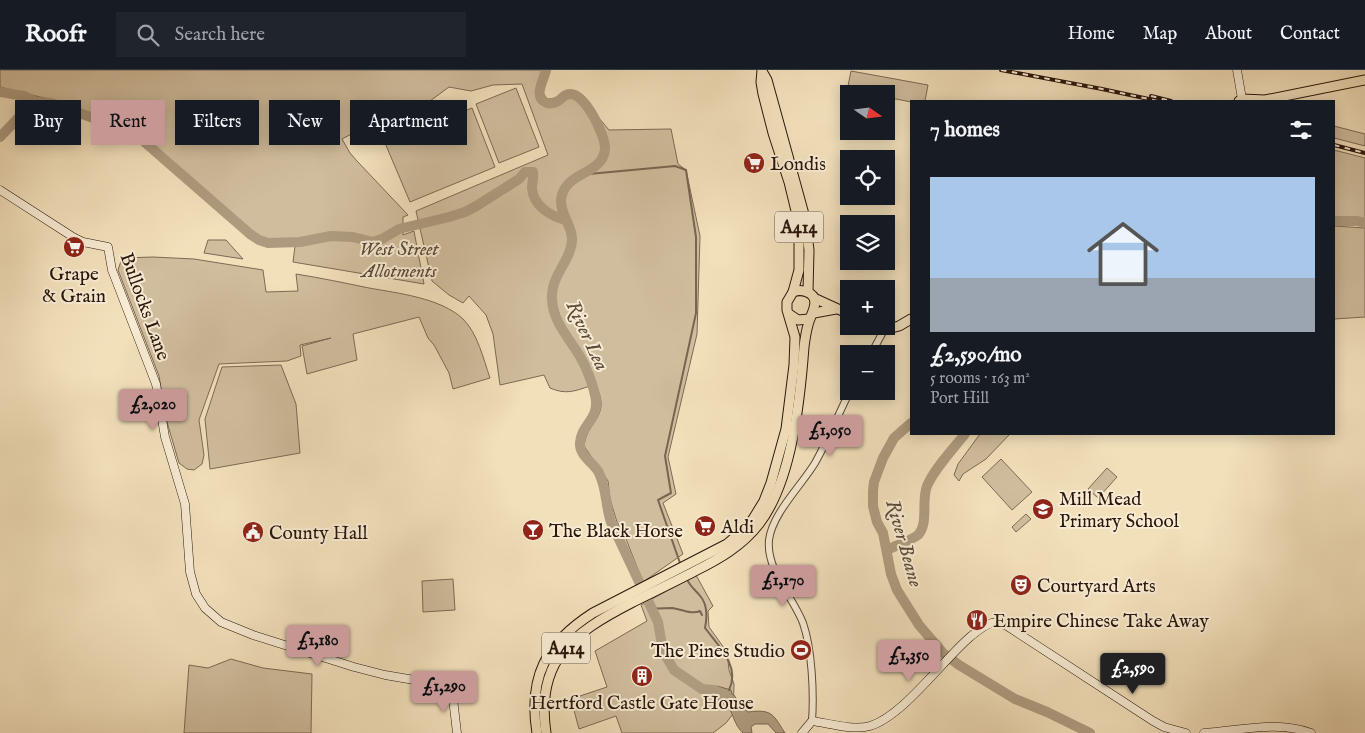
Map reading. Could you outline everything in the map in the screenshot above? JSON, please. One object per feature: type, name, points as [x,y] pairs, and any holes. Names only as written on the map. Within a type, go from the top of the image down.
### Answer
[{"type":"main road","points":[[1237,70],[1241,100],[1265,100],[1365,80]]},
{"type":"main road","name":"A414","points":[[762,72],[763,94],[797,215],[800,266],[793,292]]},
{"type":"main road","name":"A414","points":[[762,72],[770,89],[804,212],[809,250],[811,295]]},
{"type":"main road","name":"Bullocks Lane","points":[[0,190],[73,237],[83,242],[108,247],[112,270],[156,384],[165,437],[185,504],[190,572],[196,594],[205,608],[221,622],[253,635],[362,669],[438,685],[452,690],[457,733]]},
{"type":"main road","points":[[836,309],[798,320],[789,314],[787,302],[793,292],[802,290],[840,311]]},
{"type":"main road","points":[[811,295],[812,316]]},
{"type":"main road","name":"A414","points":[[654,587],[727,544],[746,528],[764,501],[782,447],[791,402],[795,346],[794,330],[789,314]]},
{"type":"main road","name":"A414","points":[[536,733],[534,706],[537,680],[553,646],[577,623],[730,551],[758,525],[770,506],[780,482],[793,433],[800,392],[805,338],[812,316]]},
{"type":"main road","points":[[895,326],[910,320]]},
{"type":"main road","name":"A414","points":[[546,733],[546,689],[554,667],[564,650],[574,638],[640,594]]},
{"type":"main road","points":[[802,733],[812,721],[861,727],[871,726],[886,718],[900,708],[955,651],[983,627],[994,622],[1002,624],[1153,721],[1164,727],[1186,733]]},
{"type":"main road","points":[[1204,733],[1276,726],[1289,727],[1311,733]]},
{"type":"street","points":[[812,721],[813,701],[806,632],[799,614],[776,571],[770,554],[769,542],[771,529],[818,457],[846,400]]},
{"type":"green space","name":"West Street Allotments","points":[[0,70],[545,70],[542,91],[547,99],[569,94],[576,96],[586,104],[609,130],[671,129],[678,164],[686,170],[700,236],[697,334],[668,457],[676,494],[663,503],[683,554],[643,582],[624,534],[617,522],[610,499],[608,481],[584,446],[601,407],[598,390],[590,386],[570,392],[556,390],[550,388],[544,375],[500,385],[493,334],[486,315],[469,296],[463,303],[449,295],[432,281],[416,211],[548,155],[522,84],[493,85],[471,91],[449,87],[431,100],[350,100],[350,135],[342,139],[350,153],[408,215],[403,217],[403,235],[414,231],[424,284],[293,262],[295,246],[271,246],[244,226],[150,145],[165,145],[165,100],[91,100],[91,114],[81,110],[81,100],[52,100],[0,87]]},
{"type":"green space","points":[[851,71],[928,85],[925,100],[910,100],[910,102],[895,99],[895,85],[848,85]]},
{"type":"green space","points":[[516,88],[539,147],[499,163],[476,104]]},
{"type":"green space","points":[[472,108],[495,167],[410,202],[386,145],[467,145],[467,110]]},
{"type":"green space","points":[[1335,126],[1365,134],[1365,146],[1335,138]]},
{"type":"green space","points":[[1335,150],[1365,158],[1365,220],[1335,218]]},
{"type":"green space","points":[[1335,226],[1365,228],[1365,317],[1335,319]]},
{"type":"green space","points":[[208,240],[226,240],[243,259],[204,253]]},
{"type":"green space","points":[[122,258],[194,259],[263,270],[266,292],[298,291],[296,274],[405,294],[431,301],[454,312],[468,325],[473,332],[490,378],[453,389],[449,373],[434,345],[428,338],[419,317],[353,334],[357,360],[307,374],[302,346],[331,338],[300,345],[301,356],[287,361],[219,364],[199,420],[204,455],[202,464],[194,470],[187,469],[179,463],[167,422],[159,376],[118,270]]},
{"type":"green space","points":[[281,365],[296,404],[300,453],[210,469],[205,419],[222,367]]},
{"type":"green space","points":[[979,435],[1009,435],[986,459],[963,474],[959,481],[954,475],[958,464]]},
{"type":"green space","points":[[1001,459],[1032,492],[1012,510],[982,477]]},
{"type":"green space","points":[[1107,468],[1117,477],[1098,498],[1088,489]]},
{"type":"green space","points":[[1026,514],[1031,519],[1016,532],[1012,527]]},
{"type":"green space","points":[[696,575],[713,606],[708,611],[709,627],[727,652],[729,670],[734,684],[733,714],[726,723],[713,733],[622,733],[616,716],[579,729],[571,699],[607,687],[595,651],[647,621],[641,605]]},
{"type":"green space","points":[[453,579],[455,610],[423,612],[422,581]]},
{"type":"green space","points":[[231,659],[263,668],[312,674],[311,733],[184,733],[189,665],[208,668]]},
{"type":"shaded area","points":[[717,686],[731,690],[740,705],[748,712],[762,711],[771,714],[785,733],[776,733],[768,724],[755,724],[751,727],[752,733],[743,733],[738,728],[726,705],[712,697]]},
{"type":"waterway","name":"River Lea","points":[[546,70],[540,93],[543,101],[552,103],[570,94],[582,100],[598,125],[605,148],[603,157],[598,164],[569,183],[564,190],[561,205],[572,239],[569,254],[557,275],[552,291],[553,309],[556,318],[581,358],[591,380],[595,395],[595,410],[581,436],[580,447],[601,477],[611,522],[658,622],[663,651],[674,670],[702,689],[714,690],[725,696]]},
{"type":"waterway","name":"River Lea","points":[[0,92],[24,96],[36,102],[51,103],[133,132],[250,234],[268,243],[300,242],[331,236],[353,237],[373,242],[399,229],[465,212],[519,179],[525,172],[533,172],[533,194],[539,205],[554,216],[565,220]]},
{"type":"waterway","name":"River Lea","points":[[0,137],[15,121]]},
{"type":"waterway","points":[[578,175],[675,166],[686,170],[696,237],[696,313],[665,456],[671,493],[658,500],[680,563]]},
{"type":"waterway","name":"River Beane","points":[[1335,221],[1365,223]]},
{"type":"waterway","name":"River Beane","points":[[910,424],[894,438],[883,458],[874,482],[873,491],[873,506],[877,522],[883,533],[891,574],[897,590],[919,625],[943,653],[959,665],[1015,699],[1090,733]]},
{"type":"waterway","points":[[887,550],[918,535],[923,524],[927,486],[939,466],[964,435]]},
{"type":"waterway","points":[[687,579],[705,604],[705,628],[721,649],[730,665],[732,681],[729,690]]},
{"type":"waterway","points":[[652,608],[700,611],[702,615]]},
{"type":"railway","points":[[1001,70],[1153,100]]},
{"type":"railway","points":[[1151,96],[1167,100]]},
{"type":"railway","points":[[1335,145],[1365,153]]},
{"type":"place","name":"Londis","points":[[754,163]]},
{"type":"place","name":"Grape & Grain","points":[[74,247]]},
{"type":"place","name":"Mill Mead Primary School","points":[[1043,509]]},
{"type":"place","name":"Aldi","points":[[705,526]]},
{"type":"place","name":"The Black Horse","points":[[533,530]]},
{"type":"place","name":"County Hall","points":[[253,532]]},
{"type":"place","name":"Courtyard Arts","points":[[1021,585]]},
{"type":"place","name":"Empire Chinese Take Away","points":[[977,620]]},
{"type":"place","name":"The Pines Studio","points":[[801,650]]},
{"type":"place","name":"Hertford Castle Gate House","points":[[642,676]]}]
